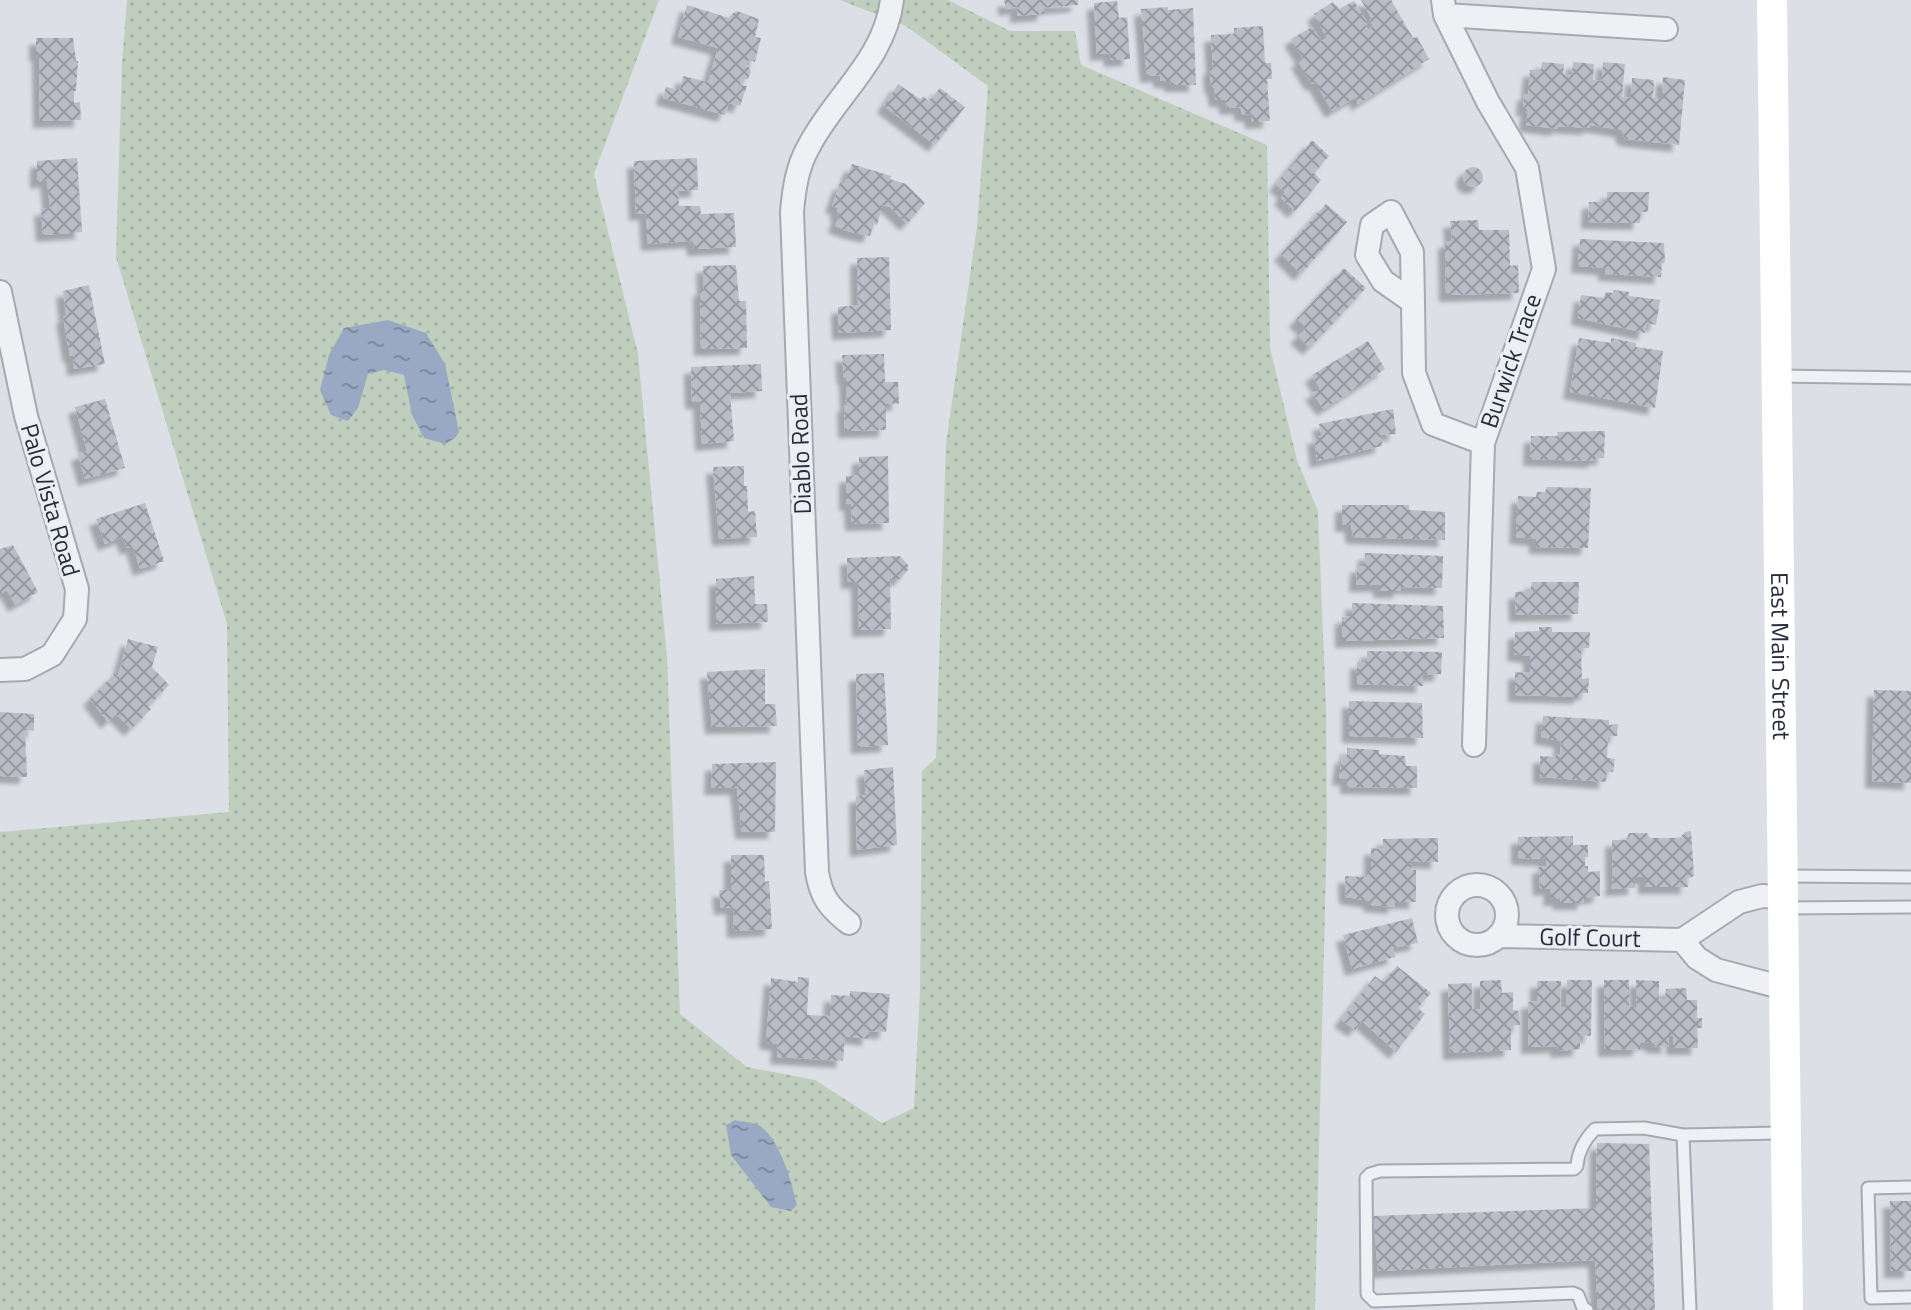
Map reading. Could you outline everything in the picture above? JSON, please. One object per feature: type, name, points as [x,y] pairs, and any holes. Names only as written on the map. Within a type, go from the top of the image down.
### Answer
[{"type":"main road","name":"East Main Street","points":[[1772,0],[1788,1310]]},
{"type":"street","name":"Diablo Road","points":[[849,923],[832,909],[820,890],[817,872],[792,212],[800,165],[809,144],[875,50],[887,28],[892,0]]},
{"type":"street","points":[[1444,8],[1666,29]]},
{"type":"street","name":"Burwick Trace","points":[[1444,8],[1488,102],[1527,168],[1544,269],[1483,443],[1474,745]]},
{"type":"street","name":"Palo Vista Road","points":[[0,292],[26,416],[77,589],[75,619],[52,655],[25,669],[0,670]]},
{"type":"street","points":[[1413,302],[1414,373],[1433,424],[1483,443]]},
{"type":"street","points":[[1783,894],[1739,902],[1682,940],[1697,958],[1716,970],[1784,988]]},
{"type":"street","name":"Golf Court","points":[[1498,936],[1682,940]]},
{"type":"lane","points":[[1777,376],[1911,378]]},
{"type":"lane","points":[[1783,894],[1911,877]]},
{"type":"lane","points":[[1783,894],[1911,907]]},
{"type":"lane","points":[[1587,1310],[1583,1308],[1578,1295],[1573,1293],[1374,1301],[1367,1294],[1366,1178],[1380,1171],[1574,1169],[1582,1146],[1595,1129],[1644,1128],[1683,1135],[1786,1133]]},
{"type":"lane","points":[[1683,1135],[1690,1310]]},
{"type":"lane","points":[[1911,1187],[1868,1188],[1871,1298],[1911,1297]]},
{"type":"green space","points":[[127,0],[659,0],[594,174],[638,354],[667,657],[680,1014],[747,1067],[815,1080],[882,1123],[914,1108],[920,990],[922,771],[936,758],[946,444],[977,226],[988,86],[906,26],[840,0],[948,0],[1010,31],[1075,31],[1081,65],[1267,145],[1270,348],[1297,460],[1318,511],[1327,826],[1315,1310],[0,1310],[0,832],[229,812],[227,624],[116,257]]},
{"type":"water","points":[[388,320],[426,333],[445,364],[459,432],[445,444],[424,438],[412,415],[404,375],[384,370],[368,374],[358,408],[348,421],[331,415],[320,390],[329,355],[344,328]]},
{"type":"water","points":[[735,1120],[760,1126],[774,1141],[797,1205],[791,1211],[771,1207],[731,1155],[726,1125]]},
{"type":"building","points":[[1004,0],[1078,0],[1078,5],[1044,8],[1044,14],[1017,16],[1017,7],[1006,9]]},
{"type":"building","points":[[1361,0],[1391,0],[1429,59],[1358,104],[1356,97],[1332,111],[1298,61],[1303,58],[1291,39],[1312,27],[1321,41],[1327,38],[1314,14],[1333,2],[1339,9],[1354,1],[1367,22],[1368,30],[1373,26],[1372,19]]},
{"type":"building","points":[[1117,1],[1119,18],[1127,17],[1130,59],[1111,60],[1110,53],[1097,54],[1094,3]]},
{"type":"building","points":[[687,5],[729,18],[737,11],[759,19],[755,37],[761,38],[755,62],[748,60],[746,66],[751,72],[748,79],[742,80],[740,85],[747,86],[740,106],[729,103],[725,115],[663,98],[666,87],[680,90],[683,76],[708,82],[718,48],[678,37]]},
{"type":"building","points":[[1168,7],[1168,10],[1193,8],[1196,85],[1171,85],[1170,81],[1160,81],[1160,75],[1147,76],[1141,9]]},
{"type":"building","points":[[1263,26],[1265,63],[1271,63],[1272,79],[1267,79],[1270,121],[1252,122],[1251,115],[1242,114],[1240,107],[1227,108],[1225,100],[1216,100],[1211,85],[1211,35],[1234,34],[1234,28]]},
{"type":"building","points":[[36,38],[73,38],[78,61],[74,103],[80,102],[81,120],[40,121]]},
{"type":"building","points":[[1542,62],[1564,64],[1563,74],[1572,75],[1573,62],[1594,64],[1593,80],[1602,81],[1603,62],[1625,64],[1622,97],[1631,98],[1632,78],[1654,80],[1653,98],[1662,98],[1663,77],[1685,80],[1679,145],[1625,139],[1621,130],[1590,125],[1589,128],[1558,126],[1558,129],[1526,125],[1528,109],[1523,109],[1524,94],[1528,94],[1530,70],[1541,70]]},
{"type":"building","points":[[898,84],[920,99],[923,96],[929,101],[940,88],[965,107],[935,145],[884,106]]},
{"type":"building","points":[[1312,140],[1329,156],[1314,173],[1321,180],[1295,211],[1281,198],[1285,192],[1276,184]]},
{"type":"building","points":[[77,158],[82,232],[43,235],[41,209],[50,208],[47,180],[37,182],[37,161]]},
{"type":"building","points":[[697,158],[698,190],[678,191],[679,206],[700,206],[701,214],[734,213],[736,247],[694,249],[693,241],[648,244],[646,213],[636,214],[634,161]]},
{"type":"building","points":[[852,164],[906,184],[925,203],[907,224],[890,207],[883,205],[870,236],[835,226],[839,214],[836,213],[838,208],[832,206],[840,183],[844,184]]},
{"type":"building","points":[[1473,167],[1480,170],[1483,177],[1480,184],[1473,187],[1466,184],[1463,177],[1466,170]]},
{"type":"building","points":[[1607,192],[1649,192],[1648,212],[1640,212],[1640,223],[1588,222],[1589,202],[1607,201]]},
{"type":"building","points":[[1326,204],[1347,222],[1301,274],[1281,254]]},
{"type":"building","points":[[1478,220],[1479,230],[1509,230],[1510,266],[1518,265],[1519,293],[1446,295],[1445,241],[1452,241],[1450,221]]},
{"type":"building","points":[[1580,239],[1664,243],[1665,262],[1661,277],[1605,274],[1605,268],[1578,266]]},
{"type":"building","points":[[889,257],[891,330],[839,333],[838,307],[858,305],[857,258]]},
{"type":"building","points":[[736,265],[739,301],[746,301],[747,348],[701,349],[700,289],[704,289],[703,266]]},
{"type":"building","points":[[1344,268],[1366,288],[1310,348],[1297,337],[1305,329],[1296,320]]},
{"type":"building","points":[[89,285],[105,364],[74,369],[63,317],[66,316],[63,291]]},
{"type":"building","points":[[1614,290],[1629,292],[1629,296],[1660,300],[1656,325],[1647,323],[1645,333],[1578,318],[1581,295],[1604,298],[1606,292],[1613,293]]},
{"type":"building","points":[[1579,338],[1611,343],[1611,338],[1636,343],[1636,347],[1663,351],[1655,408],[1570,392]]},
{"type":"building","points":[[1368,341],[1385,369],[1324,409],[1312,393],[1320,389],[1312,375]]},
{"type":"building","points":[[884,354],[885,382],[898,382],[899,404],[886,403],[886,430],[845,431],[846,377],[842,355]]},
{"type":"building","points":[[761,364],[762,391],[730,393],[734,441],[702,444],[700,402],[692,402],[691,367]]},
{"type":"building","points":[[105,399],[125,468],[85,479],[78,454],[87,451],[75,407]]},
{"type":"building","points":[[1393,409],[1396,434],[1381,435],[1382,446],[1317,461],[1314,437],[1322,436],[1319,424]]},
{"type":"building","points":[[1605,431],[1604,458],[1596,458],[1595,461],[1530,459],[1531,436]]},
{"type":"building","points":[[888,456],[889,523],[852,524],[851,504],[846,504],[846,476],[859,475],[859,457]]},
{"type":"building","points":[[744,466],[748,512],[755,511],[757,537],[719,539],[713,467]]},
{"type":"building","points":[[1547,487],[1591,488],[1588,548],[1536,547],[1536,539],[1516,537],[1518,496],[1536,497],[1537,492],[1545,492]]},
{"type":"building","points":[[145,503],[164,561],[140,569],[133,546],[127,548],[123,537],[105,544],[96,519]]},
{"type":"building","points":[[1342,505],[1409,505],[1409,510],[1445,512],[1445,540],[1353,537],[1351,525],[1342,525]]},
{"type":"building","points":[[13,545],[38,592],[15,605],[7,590],[0,594],[0,549]]},
{"type":"building","points":[[1365,553],[1443,556],[1442,588],[1401,587],[1400,591],[1380,591],[1380,585],[1356,585],[1357,566],[1364,566]]},
{"type":"building","points":[[900,556],[908,565],[908,570],[900,579],[890,579],[891,629],[859,630],[858,582],[848,582],[847,558]]},
{"type":"building","points":[[754,576],[755,604],[767,604],[768,622],[716,624],[716,579]]},
{"type":"building","points":[[1532,582],[1579,582],[1578,614],[1516,615],[1515,592],[1530,591]]},
{"type":"building","points":[[1352,603],[1443,606],[1444,638],[1342,641],[1342,617],[1352,616]]},
{"type":"building","points":[[1539,627],[1552,627],[1552,632],[1590,632],[1589,648],[1581,648],[1582,679],[1589,678],[1588,693],[1582,693],[1580,697],[1515,695],[1515,672],[1530,673],[1530,656],[1514,654],[1515,632],[1539,631]]},
{"type":"building","points":[[128,639],[158,647],[152,667],[169,685],[131,729],[116,714],[108,722],[90,699],[115,673],[117,677]]},
{"type":"building","points":[[1367,651],[1442,652],[1441,674],[1423,675],[1423,686],[1357,684],[1357,662],[1367,662]]},
{"type":"building","points":[[765,669],[765,704],[775,704],[777,726],[712,727],[707,672]]},
{"type":"building","points":[[884,673],[888,745],[858,747],[856,674]]},
{"type":"building","points":[[1874,690],[1911,691],[1911,783],[1872,781]]},
{"type":"building","points":[[1349,701],[1422,703],[1423,738],[1349,736]]},
{"type":"building","points":[[0,712],[34,714],[34,731],[25,730],[27,777],[0,776]]},
{"type":"building","points":[[1543,716],[1609,720],[1609,725],[1618,724],[1617,736],[1608,737],[1607,758],[1615,759],[1613,772],[1606,772],[1606,782],[1540,777],[1540,756],[1560,755],[1561,741],[1541,737]]},
{"type":"building","points":[[1347,748],[1405,756],[1406,766],[1417,766],[1417,788],[1347,787],[1347,778],[1339,779],[1342,756],[1347,757]]},
{"type":"building","points":[[776,762],[775,832],[742,832],[737,788],[711,788],[712,764]]},
{"type":"building","points":[[893,767],[897,845],[857,850],[856,796],[866,795],[864,770]]},
{"type":"building","points":[[1691,831],[1694,876],[1687,879],[1688,887],[1645,887],[1645,877],[1635,877],[1635,888],[1612,889],[1612,840],[1626,840],[1629,833],[1647,833],[1650,838],[1680,838]]},
{"type":"building","points":[[1573,836],[1573,845],[1588,845],[1585,866],[1588,866],[1588,872],[1600,871],[1600,896],[1584,898],[1584,903],[1560,903],[1560,899],[1550,899],[1551,888],[1540,889],[1539,867],[1546,866],[1546,859],[1518,858],[1518,837]]},
{"type":"building","points":[[1438,838],[1438,862],[1411,861],[1411,870],[1416,870],[1416,902],[1395,902],[1395,907],[1371,905],[1371,901],[1346,897],[1345,876],[1367,877],[1367,870],[1371,870],[1371,848],[1383,849],[1383,839]]},
{"type":"building","points":[[731,855],[764,855],[772,929],[734,931],[733,907],[721,908],[719,890],[731,890]]},
{"type":"building","points":[[1412,918],[1418,943],[1393,948],[1395,957],[1352,969],[1343,935]]},
{"type":"building","points":[[1397,966],[1431,993],[1418,1008],[1425,1014],[1396,1052],[1362,1021],[1355,1030],[1341,1020],[1375,976],[1383,982]]},
{"type":"building","points":[[798,977],[809,978],[807,1015],[830,1016],[831,995],[850,996],[850,991],[890,994],[886,1032],[869,1031],[869,1039],[845,1036],[843,1061],[777,1057],[778,1044],[766,1042],[771,978],[798,982]]},
{"type":"building","points":[[1501,980],[1502,993],[1513,992],[1513,1010],[1519,1011],[1520,1025],[1511,1026],[1511,1050],[1450,1053],[1448,984],[1472,983],[1472,1009],[1480,1009],[1480,981]]},
{"type":"building","points":[[1567,980],[1592,980],[1591,1036],[1580,1035],[1580,1049],[1557,1051],[1558,1046],[1528,1047],[1528,1002],[1537,1001],[1537,981],[1561,981],[1560,1008],[1566,1007]]},
{"type":"building","points":[[1604,980],[1629,980],[1629,1007],[1637,1007],[1636,980],[1659,981],[1659,999],[1665,999],[1666,989],[1686,988],[1687,1000],[1697,1000],[1697,1018],[1702,1018],[1702,1028],[1697,1028],[1698,1048],[1673,1048],[1673,1036],[1669,1036],[1668,1047],[1640,1043],[1640,1049],[1605,1050]]},
{"type":"building","points":[[1597,1143],[1649,1144],[1655,1310],[1598,1310],[1595,1260],[1378,1271],[1373,1216],[1596,1208]]},
{"type":"building","points":[[1890,1201],[1911,1201],[1911,1271],[1891,1271]]}]
